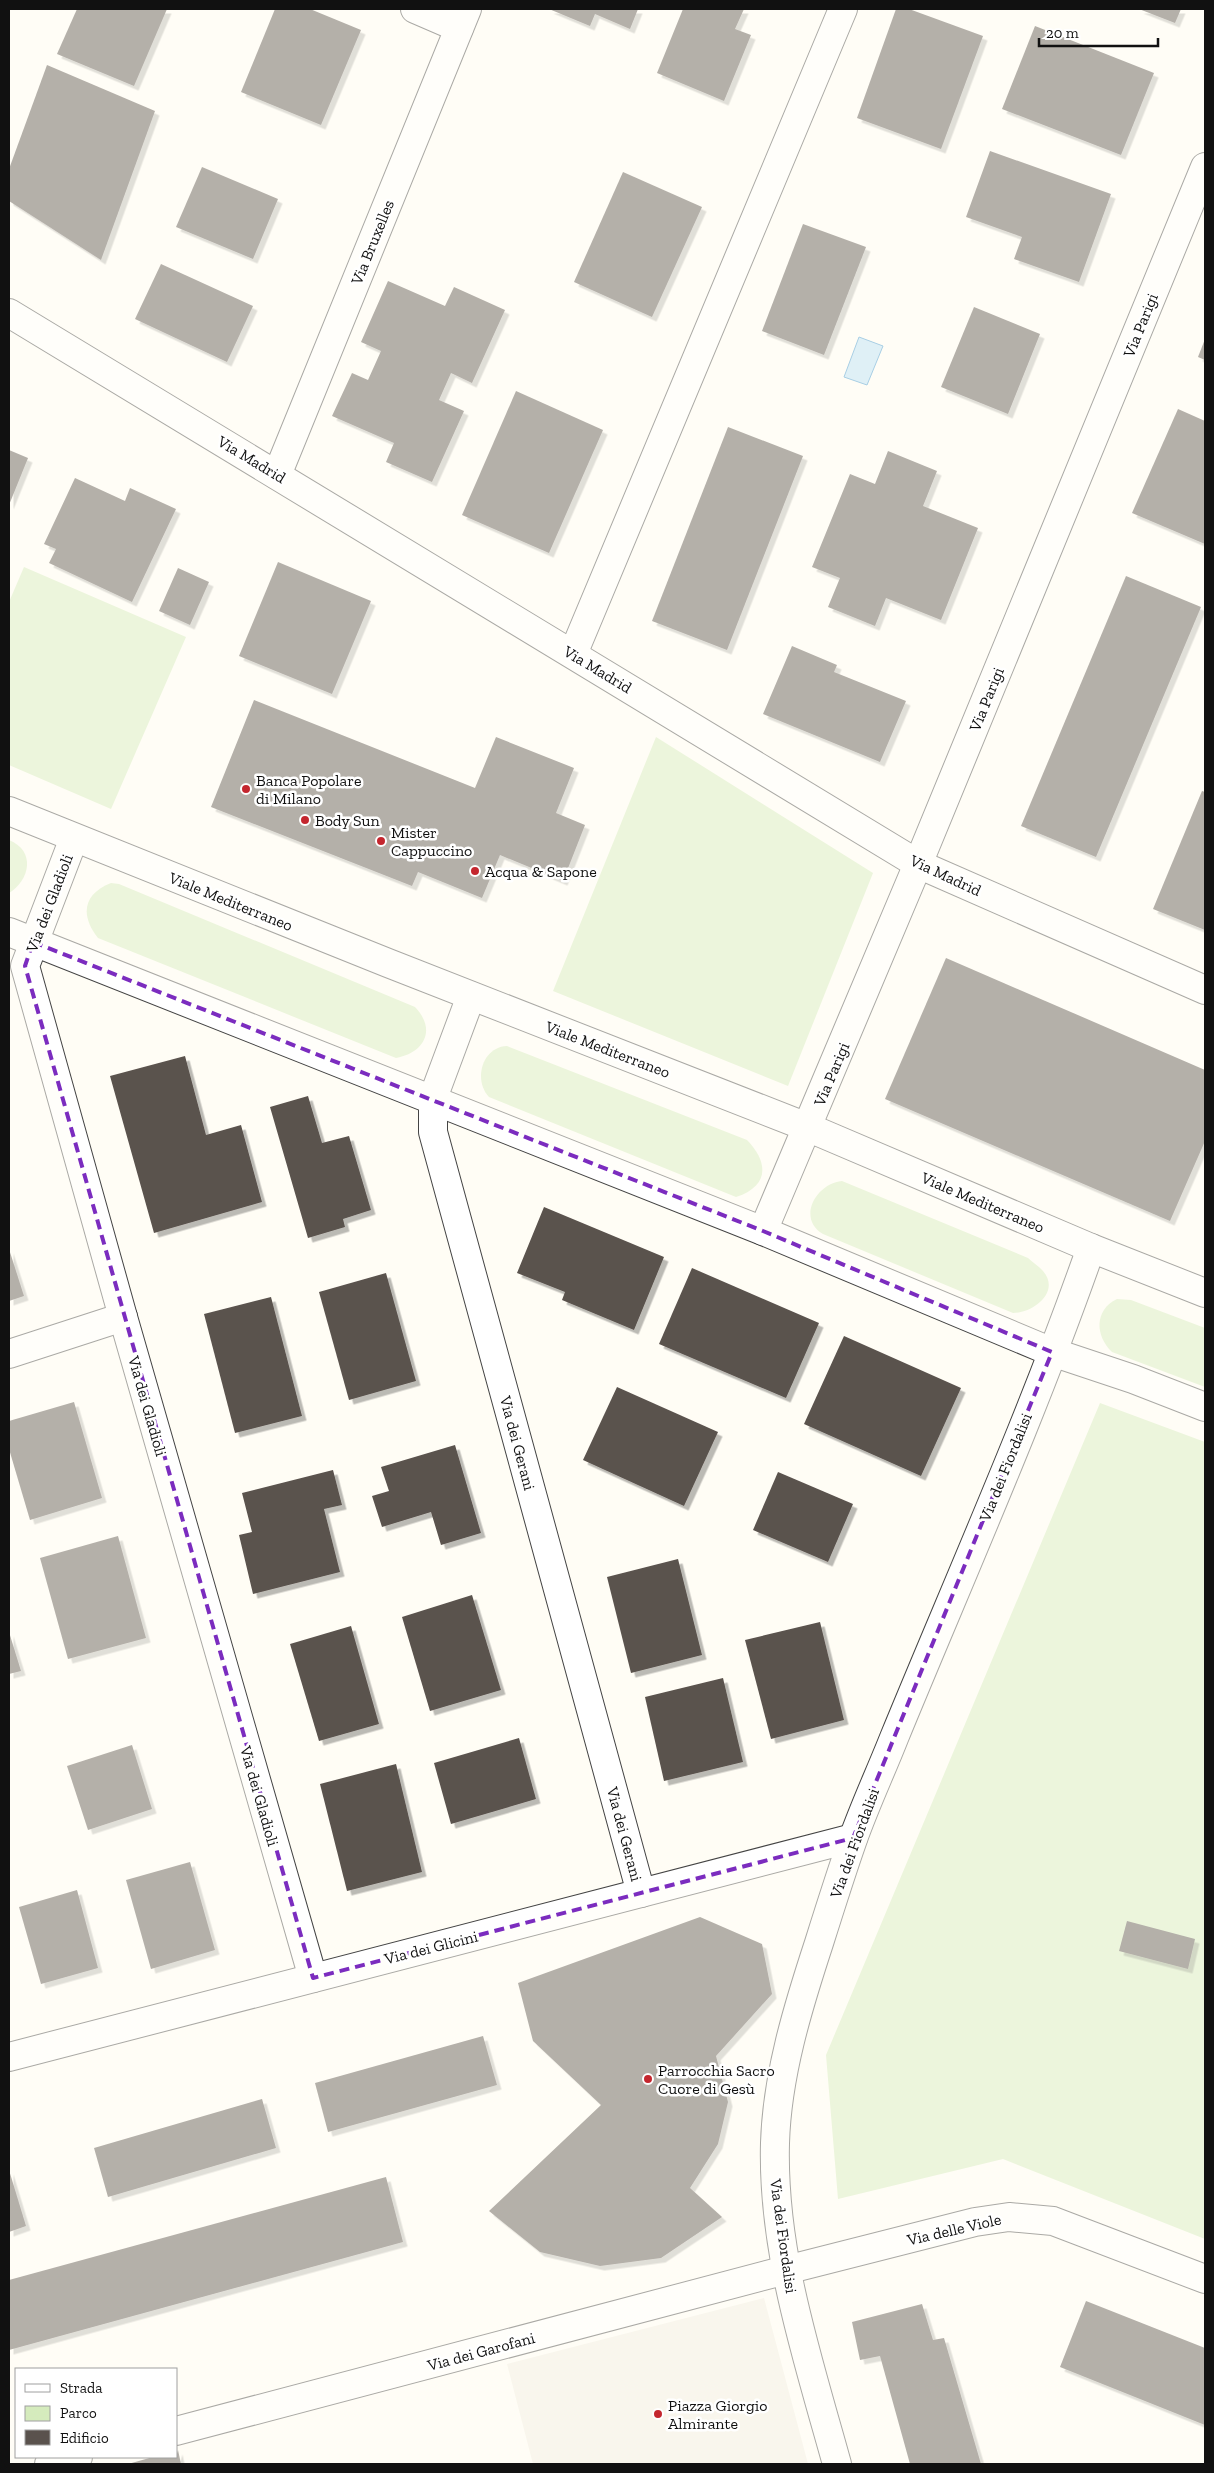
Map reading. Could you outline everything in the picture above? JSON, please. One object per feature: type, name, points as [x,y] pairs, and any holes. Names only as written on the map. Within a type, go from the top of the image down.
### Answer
[{"type":"street","points":[[415,9],[463,18]]},
{"type":"street","points":[[573,654],[843,9]]},
{"type":"street","name":"Via Bruxelles","points":[[277,475],[463,18]]},
{"type":"street","name":"Via Parigi","points":[[763,1231],[918,864],[1205,167]]},
{"type":"street","name":"Via Madrid","points":[[9,313],[918,864],[1205,990]]},
{"type":"street","name":"Viale Mediterraneo","points":[[9,811],[471,996],[807,1127],[1091,1248],[1205,1293]]},
{"type":"street","name":"Via dei Gladioli","points":[[74,838],[25,966],[123,1317],[313,1978]]},
{"type":"street","points":[[9,932],[433,1098],[763,1231],[1052,1352],[1133,1379],[1205,1407]]},
{"type":"street","name":"Via dei Gerani","points":[[471,996],[433,1098],[433,1132],[641,1893]]},
{"type":"street","name":"Via dei Fiordalisi","points":[[837,2464],[797,2319],[786,2270],[777,2209],[775,2144],[777,2110],[783,2072],[808,1974],[853,1838],[1052,1352],[1091,1248]]},
{"type":"street","points":[[9,1354],[123,1317]]},
{"type":"street","name":"Via dei Glicini","points":[[9,2057],[853,1838]]},
{"type":"street","name":"Via delle Viole","points":[[786,2270],[993,2218],[1022,2217],[1064,2224],[1205,2279]]},
{"type":"street","name":"Via dei Garofani","points":[[178,2430],[786,2270]]},
{"type":"street","points":[[49,2464],[74,2458]]},
{"type":"highlighted area","points":[[33,942],[763,1231],[1052,1352],[853,1838],[313,1978],[25,966]]},
{"type":"green space","points":[[24,567],[186,637],[111,809],[9,765],[9,602]]},
{"type":"green space","points":[[656,737],[873,873],[788,1086],[553,991]]},
{"type":"green space","points":[[9,840],[18,845],[23,851],[27,866],[22,881],[9,893]]},
{"type":"green space","points":[[111,883],[119,884],[415,1007],[425,1024],[426,1032],[424,1039],[414,1051],[396,1058],[98,938],[89,921],[87,906],[95,893]]},
{"type":"green space","points":[[507,1046],[747,1140],[759,1157],[762,1165],[760,1180],[755,1187],[736,1197],[489,1097],[484,1090],[482,1082],[483,1066],[491,1052]]},
{"type":"green space","points":[[842,1181],[1028,1258],[1041,1269],[1048,1279],[1047,1294],[1029,1309],[1013,1313],[823,1234],[815,1227],[811,1219],[813,1202],[825,1188],[833,1183]]},
{"type":"green space","points":[[1117,1299],[1131,1300],[1205,1328],[1205,1387],[1112,1352],[1106,1346],[1100,1331],[1101,1316],[1109,1304]]},
{"type":"green space","points":[[1100,1403],[1205,1442],[1205,2239],[1003,2159],[838,2199],[826,2055]]},
{"type":"shaded area","name":"Piazza Giorgio Almirante","points":[[764,2298],[808,2464],[533,2464],[507,2364]]},
{"type":"water","points":[[859,337],[883,346],[867,385],[844,377]]},
{"type":"building","points":[[77,9],[167,9],[134,86],[57,54]]},
{"type":"building","points":[[275,9],[310,9],[361,30],[321,125],[241,92]]},
{"type":"building","points":[[549,9],[638,9],[630,29],[595,14],[590,26]]},
{"type":"building","points":[[683,9],[744,9],[735,29],[751,35],[724,101],[657,73]]},
{"type":"building","points":[[896,9],[909,9],[983,36],[941,149],[857,118]]},
{"type":"building","points":[[1139,9],[1181,9],[1175,23]]},
{"type":"building","points":[[1035,26],[1154,73],[1121,155],[1002,109]]},
{"type":"building","points":[[47,65],[155,111],[101,260],[9,201],[9,169]]},
{"type":"building","points":[[990,151],[1111,194],[1079,282],[1014,259],[1022,237],[966,217]]},
{"type":"building","points":[[202,167],[278,199],[253,259],[176,227]]},
{"type":"building","points":[[623,172],[702,207],[652,317],[574,282]]},
{"type":"building","points":[[803,224],[866,247],[824,355],[762,331]]},
{"type":"building","points":[[161,264],[253,306],[227,362],[135,319]]},
{"type":"building","points":[[388,281],[445,306],[454,287],[505,310],[472,383],[451,373],[439,400],[464,411],[432,482],[386,462],[394,443],[332,416],[352,373],[368,380],[381,351],[361,342]]},
{"type":"building","points":[[974,307],[1040,334],[1008,414],[941,387]]},
{"type":"building","points":[[1205,339],[1205,360],[1198,357]]},
{"type":"building","points":[[516,391],[603,430],[549,553],[462,515]]},
{"type":"building","points":[[1178,409],[1205,421],[1205,544],[1132,513]]},
{"type":"building","points":[[728,427],[803,456],[727,650],[652,621]]},
{"type":"building","points":[[9,450],[28,458],[9,505]]},
{"type":"building","points":[[888,451],[937,471],[923,506],[978,528],[941,620],[886,598],[875,626],[828,607],[840,578],[812,567],[850,474],[875,484]]},
{"type":"building","points":[[75,478],[125,501],[130,488],[176,509],[132,602],[49,563],[56,549],[44,544]]},
{"type":"building","points":[[278,562],[371,601],[332,694],[239,656]]},
{"type":"building","points":[[178,568],[209,582],[190,625],[159,611]]},
{"type":"building","points":[[1126,576],[1201,607],[1096,857],[1021,826]]},
{"type":"building","points":[[792,646],[837,665],[834,672],[906,701],[880,762],[763,714]]},
{"type":"building","points":[[254,700],[475,788],[496,737],[574,768],[556,813],[585,825],[563,881],[500,855],[482,898],[418,872],[412,886],[211,807]]},
{"type":"building","points":[[1202,791],[1205,792],[1205,930],[1153,909]]},
{"type":"building","points":[[946,958],[1205,1070],[1205,1141],[1170,1221],[885,1099]]},
{"type":"building","points":[[185,1056],[206,1135],[241,1125],[262,1202],[154,1233],[110,1076]]},
{"type":"building","points":[[308,1096],[322,1143],[349,1136],[371,1210],[343,1219],[345,1227],[308,1238],[270,1107]]},
{"type":"building","points":[[544,1207],[664,1257],[634,1330],[562,1300],[565,1292],[517,1273]]},
{"type":"building","points":[[9,1249],[24,1296],[9,1301]]},
{"type":"building","points":[[692,1268],[819,1323],[786,1398],[659,1344]]},
{"type":"building","points":[[386,1273],[416,1381],[349,1400],[319,1292]]},
{"type":"building","points":[[271,1297],[302,1416],[235,1433],[204,1314]]},
{"type":"building","points":[[844,1336],[961,1388],[921,1476],[804,1424]]},
{"type":"building","points":[[617,1387],[718,1432],[684,1506],[583,1460]]},
{"type":"building","points":[[74,1402],[102,1498],[30,1520],[9,1449],[9,1421]]},
{"type":"building","points":[[455,1445],[481,1533],[441,1545],[431,1512],[382,1527],[372,1496],[389,1491],[381,1467]]},
{"type":"building","points":[[333,1470],[342,1505],[324,1509],[340,1572],[253,1594],[239,1535],[252,1532],[242,1493]]},
{"type":"building","points":[[778,1472],[853,1504],[828,1562],[753,1530]]},
{"type":"building","points":[[118,1536],[146,1638],[68,1659],[40,1558]]},
{"type":"building","points":[[678,1559],[702,1655],[631,1673],[607,1577]]},
{"type":"building","points":[[472,1595],[501,1690],[430,1711],[402,1617]]},
{"type":"building","points":[[820,1622],[844,1720],[771,1739],[745,1640]]},
{"type":"building","points":[[351,1626],[379,1724],[319,1741],[290,1644]]},
{"type":"building","points":[[9,1632],[21,1671],[9,1674]]},
{"type":"building","points":[[723,1678],[743,1762],[664,1781],[645,1697]]},
{"type":"building","points":[[519,1738],[536,1799],[451,1824],[434,1763]]},
{"type":"building","points":[[132,1745],[152,1809],[88,1830],[67,1766]]},
{"type":"building","points":[[396,1764],[422,1872],[347,1891],[320,1784]]},
{"type":"building","points":[[190,1862],[215,1950],[151,1969],[126,1880]]},
{"type":"building","points":[[77,1890],[98,1968],[41,1984],[19,1907]]},
{"type":"building","name":"Parrocchia Sacro Cuore di Gesù","points":[[700,1917],[762,1944],[772,1994],[716,2056],[728,2102],[718,2144],[690,2188],[722,2217],[661,2258],[600,2266],[540,2252],[489,2211],[601,2105],[533,2041],[518,1983]]},
{"type":"building","points":[[1127,1921],[1195,1939],[1188,1969],[1119,1951]]},
{"type":"building","points":[[483,2036],[497,2085],[328,2132],[315,2083]]},
{"type":"building","points":[[262,2099],[276,2148],[108,2197],[94,2148]]},
{"type":"building","points":[[9,2170],[26,2226],[9,2232]]},
{"type":"building","points":[[386,2177],[403,2242],[9,2350],[9,2280]]},
{"type":"building","points":[[1086,2301],[1205,2348],[1205,2425],[1060,2367]]},
{"type":"building","points":[[922,2304],[933,2340],[944,2338],[981,2464],[910,2464],[880,2356],[860,2360],[852,2322]]},
{"type":"building","points":[[178,2450],[181,2464],[128,2464],[149,2458],[178,2458]]},
{"type":"place","name":"Banca Popolare di Milano","points":[[246,789]]},
{"type":"place","name":"Body Sun","points":[[305,820]]},
{"type":"place","name":"Mister Cappuccino","points":[[381,841]]},
{"type":"place","name":"Acqua & Sapone","points":[[475,871]]},
{"type":"place","name":"Parrocchia Sacro Cuore di Gesù","points":[[648,2079]]},
{"type":"place","name":"Piazza Giorgio Almirante","points":[[658,2414]]}]
